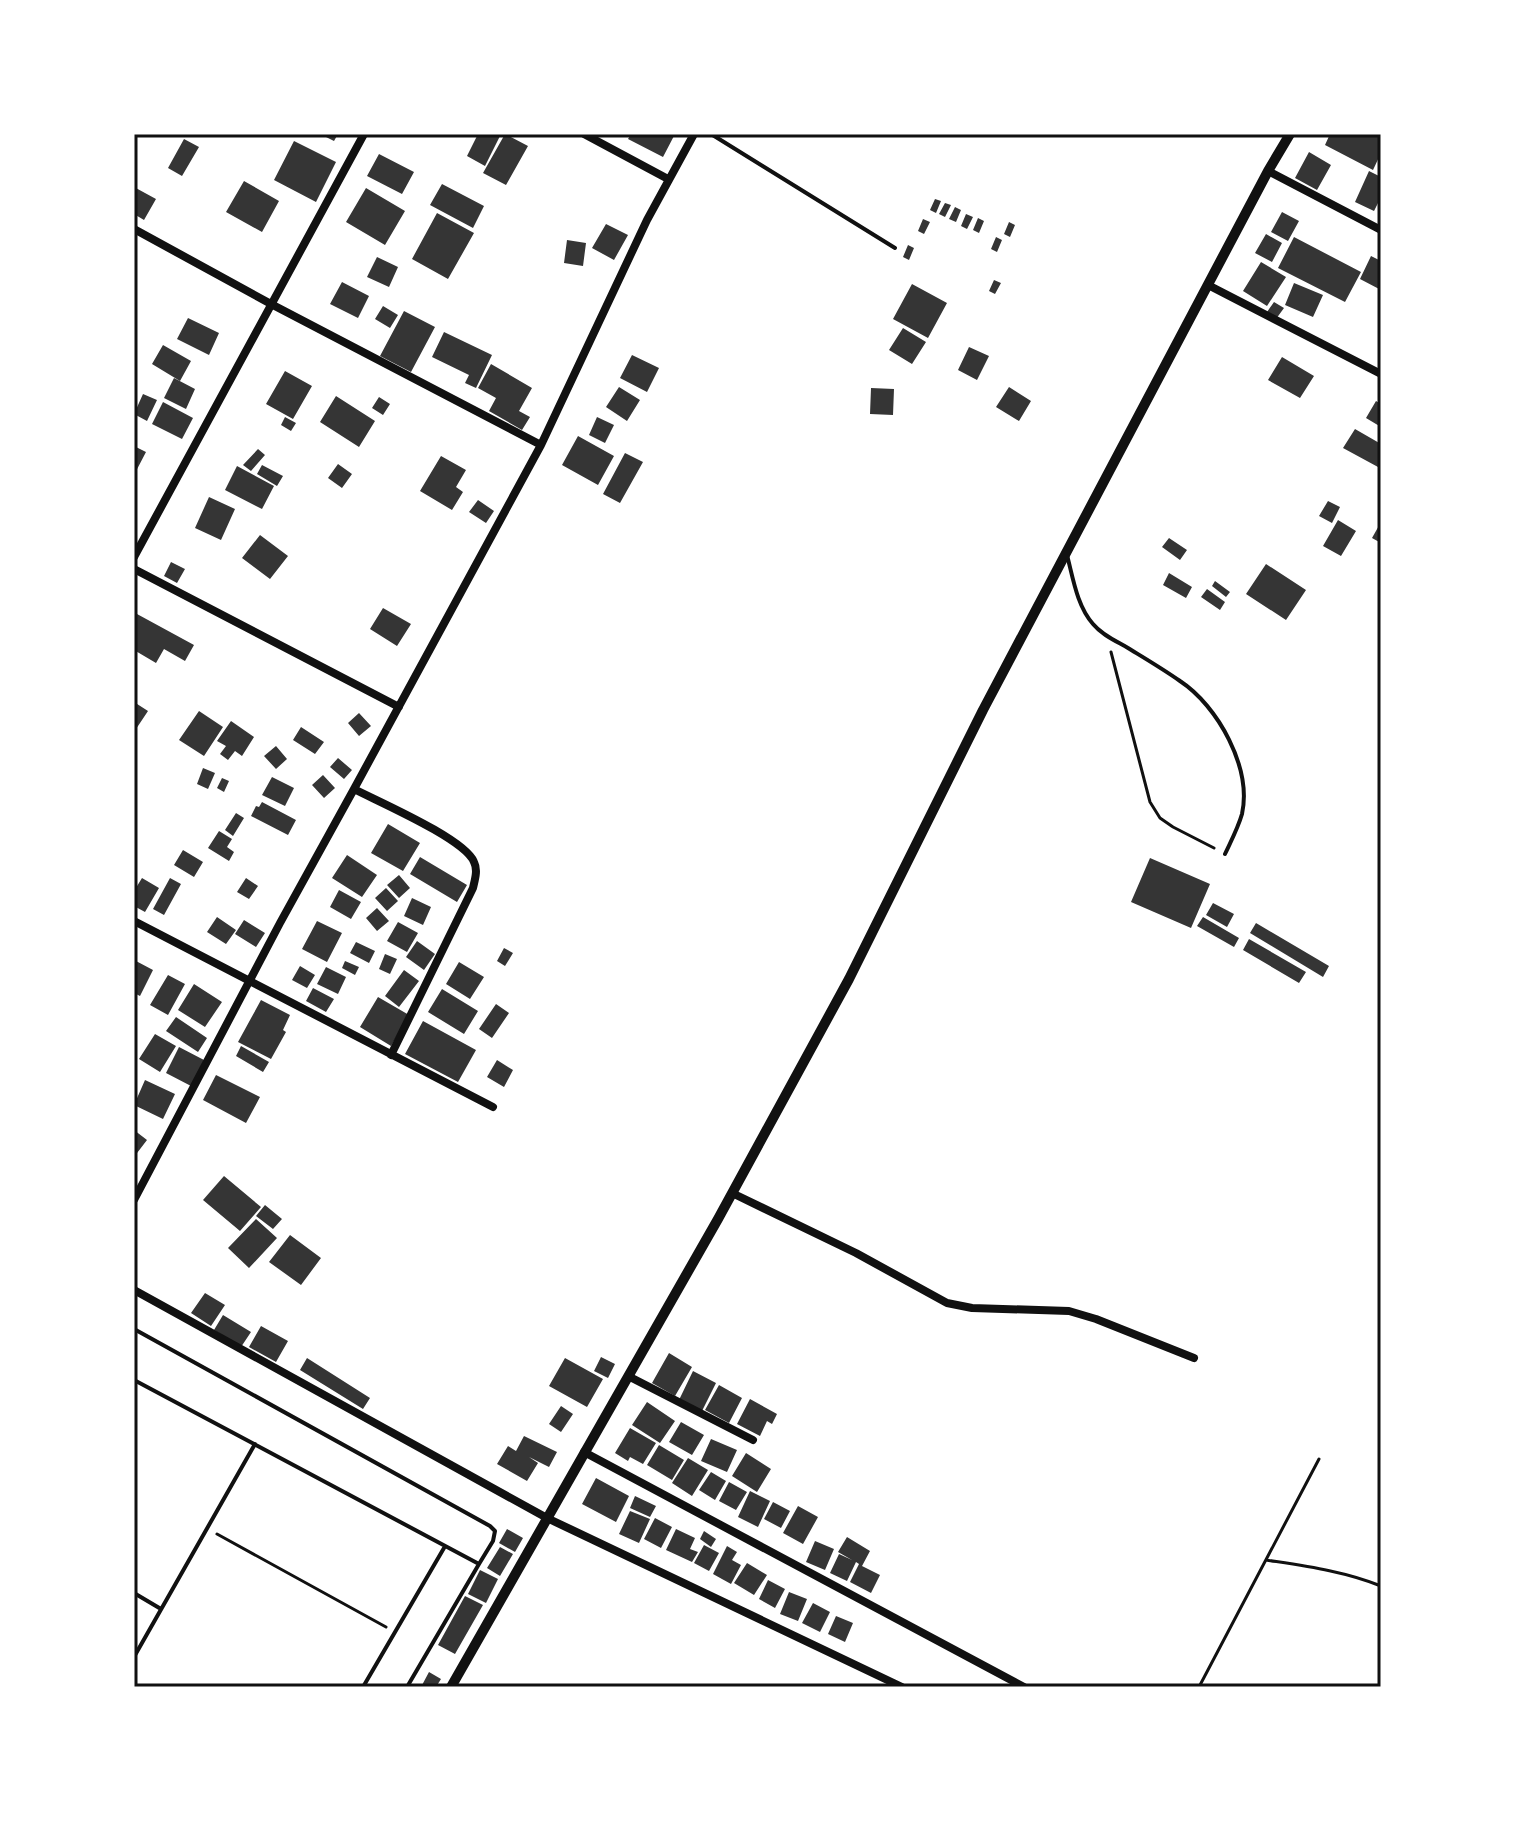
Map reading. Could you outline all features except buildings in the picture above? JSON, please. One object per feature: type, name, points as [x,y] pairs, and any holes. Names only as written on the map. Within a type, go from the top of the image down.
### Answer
[{"type":"street","points":[[134,557],[364,134]]},
{"type":"street","points":[[584,134],[668,179]]},
{"type":"street","points":[[134,1200],[280,923],[541,445],[647,220],[694,134]]},
{"type":"street","points":[[451,1687],[732,1193],[849,979],[983,710],[1290,134]]},
{"type":"street","points":[[1268,171],[1381,230]]},
{"type":"street","points":[[134,229],[541,445]]},
{"type":"street","points":[[1208,285],[1381,374]]},
{"type":"street","points":[[134,569],[399,707]]},
{"type":"street","points":[[354,789],[449,838],[475,864],[473,888],[391,1055]]},
{"type":"street","points":[[134,921],[493,1107]]},
{"type":"street","points":[[732,1193],[856,1253],[947,1303],[972,1308],[1069,1311],[1194,1358]]},
{"type":"street","points":[[134,1290],[547,1518],[902,1687]]},
{"type":"street","points":[[628,1376],[753,1440]]},
{"type":"street","points":[[584,1452],[1024,1687]]},
{"type":"lane","points":[[711,134],[895,248]]},
{"type":"lane","points":[[1066,553],[1079,599],[1092,623],[1107,636],[1184,683],[1210,709],[1231,744],[1240,767],[1242,814],[1225,854]]},
{"type":"lane","points":[[134,1329],[495,1531],[493,1541],[407,1687]]},
{"type":"lane","points":[[134,1380],[479,1564]]},
{"type":"lane","points":[[134,1657],[255,1444]]},
{"type":"lane","points":[[363,1687],[444,1548]]},
{"type":"lane","points":[[134,1593],[161,1609]]},
{"type":"path","points":[[1107,636],[1150,802],[1160,818],[1225,854]]},
{"type":"path","points":[[1199,1687],[1319,1459]]},
{"type":"path","points":[[207,1528],[395,1632]]},
{"type":"path","points":[[1266,1560],[1335,1571],[1381,1586]]}]
